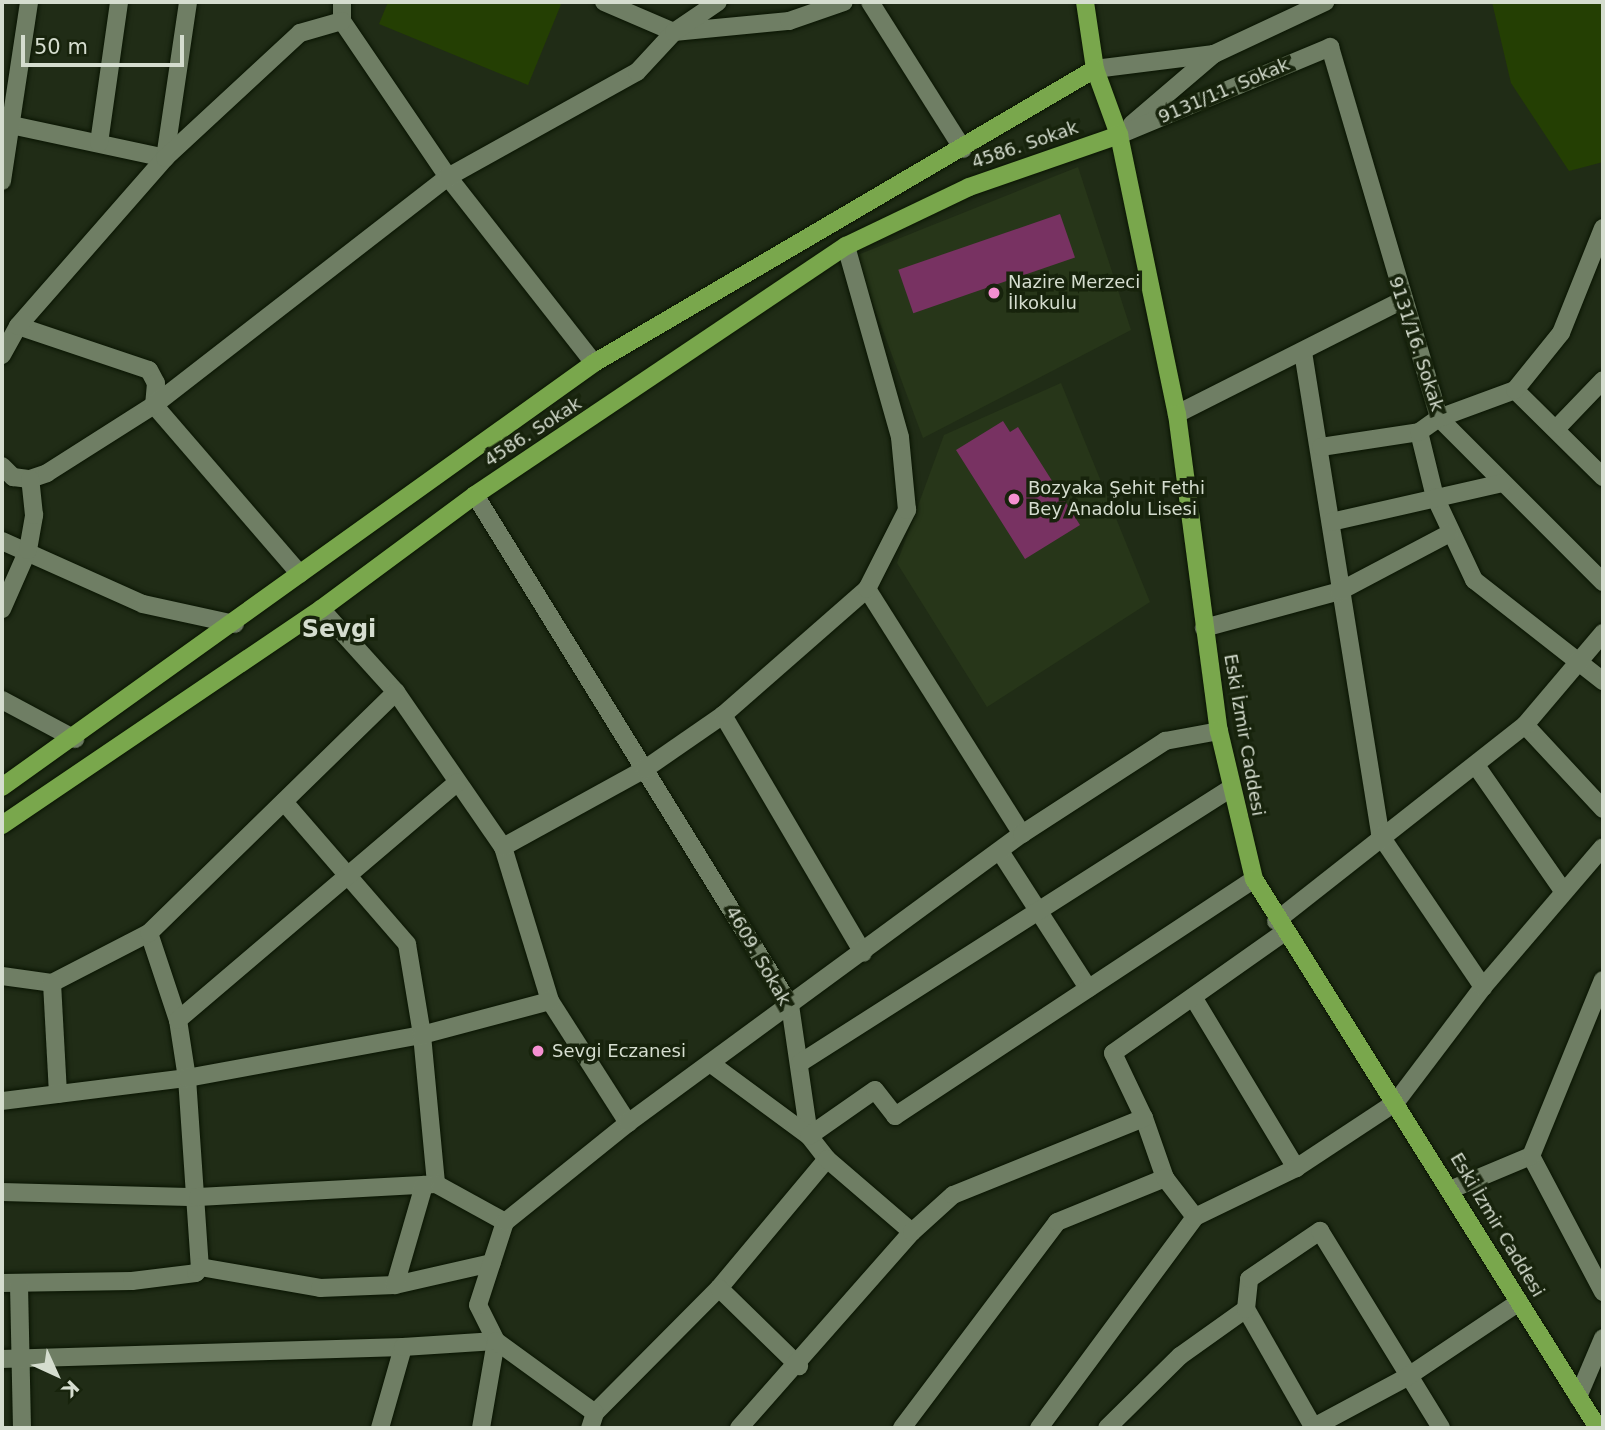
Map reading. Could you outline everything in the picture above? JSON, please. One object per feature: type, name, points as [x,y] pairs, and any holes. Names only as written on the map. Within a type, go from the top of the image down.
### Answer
[{"type":"main road","name":"Eski İzmir Caddesi","points":[[1085,2],[1095,69],[1119,135],[1177,414],[1228,790],[1254,879],[1279,927],[1452,1189],[1598,1428]]},
{"type":"main road","name":"4586. Sokak","points":[[2,788],[75,739],[594,363],[1095,69]]},
{"type":"main road","name":"4586. Sokak","points":[[2,825],[321,609],[475,495],[846,247],[969,187],[1119,135]]},
{"type":"street","points":[[2,181],[7,123],[29,2]]},
{"type":"street","points":[[99,143],[119,2]]},
{"type":"street","points":[[164,158],[188,2]]},
{"type":"street","points":[[342,2],[342,21],[448,177],[594,363]]},
{"type":"street","points":[[604,2],[674,32],[789,20],[844,2]]},
{"type":"street","points":[[2,466],[13,477],[30,479],[155,405],[448,177],[637,72],[674,32],[718,2]]},
{"type":"street","points":[[870,2],[962,149]]},
{"type":"street","points":[[1119,135],[1213,54],[1325,2]]},
{"type":"street","points":[[2,355],[11,330],[164,158],[300,33],[342,21]]},
{"type":"street","name":"9131/11. Sokak","points":[[1119,135],[1330,47]]},
{"type":"street","name":"9131/16. Sokak","points":[[1330,47],[1401,301],[1439,418],[1603,582]]},
{"type":"street","points":[[1095,69],[1213,54]]},
{"type":"street","points":[[7,123],[164,158]]},
{"type":"street","points":[[1321,447],[1419,432],[1439,418],[1515,390],[1562,333],[1603,228]]},
{"type":"street","points":[[503,847],[645,769],[723,715],[867,589],[907,510],[900,437],[846,247]]},
{"type":"street","points":[[1177,414],[1401,301]]},
{"type":"street","points":[[11,330],[135,362],[156,383],[155,405],[300,574]]},
{"type":"street","points":[[1303,352],[1321,447],[1340,591],[1380,835],[1483,987]]},
{"type":"street","points":[[1558,428],[1603,380]]},
{"type":"street","points":[[1515,390],[1558,428],[1603,477]]},
{"type":"street","points":[[1419,432],[1435,497],[1448,534],[1474,580],[1603,681]]},
{"type":"street","points":[[2,609],[28,550],[34,515],[30,479]]},
{"type":"street","points":[[1331,522],[1503,483]]},
{"type":"street","name":"4609. Sokak","points":[[475,495],[790,1005],[808,1136]]},
{"type":"street","points":[[1204,628],[1340,591],[1448,534]]},
{"type":"street","points":[[2,541],[28,550],[143,604],[235,624]]},
{"type":"street","points":[[867,589],[1023,834]]},
{"type":"street","points":[[321,609],[396,692],[503,847],[550,1000],[628,1123]]},
{"type":"street","points":[[1195,1217],[1165,1178],[1144,1118],[1113,1053],[1193,997],[1279,927],[1380,835],[1477,766],[1525,725],[1603,633]]},
{"type":"street","points":[[2,976],[52,983],[149,933],[396,692]]},
{"type":"street","points":[[2,700],[75,739]]},
{"type":"street","points":[[723,715],[863,953]]},
{"type":"street","points":[[1525,725],[1603,809]]},
{"type":"street","points":[[827,1159],[719,1288],[589,1424],[496,1341],[478,1305],[505,1222],[628,1123],[1002,853],[1023,834],[1166,741],[1219,731]]},
{"type":"street","points":[[1477,766],[1564,892]]},
{"type":"street","points":[[178,1020],[351,877],[458,782]]},
{"type":"street","points":[[800,1063],[1228,790]]},
{"type":"street","points":[[284,802],[407,944],[422,1035],[430,1184],[395,1285]]},
{"type":"street","points":[[1039,1428],[1195,1217],[1296,1168],[1396,1102],[1483,987],[1603,847]]},
{"type":"street","points":[[1002,853],[1088,988]]},
{"type":"street","points":[[808,1136],[874,1090],[895,1116],[1254,879]]},
{"type":"street","points":[[22,1428],[22,1361],[10,1284],[132,1281],[196,1273],[200,1268],[198,1196],[187,1078],[178,1020],[149,933]]},
{"type":"street","points":[[1452,1189],[1531,1156],[1603,980]]},
{"type":"street","points":[[52,983],[58,1094]]},
{"type":"street","points":[[1193,997],[1296,1168]]},
{"type":"street","points":[[2,1101],[187,1078],[422,1035],[550,1000]]},
{"type":"street","points":[[710,1063],[808,1136],[827,1159],[912,1232]]},
{"type":"street","points":[[739,1428],[799,1366],[912,1232],[953,1195],[1144,1118]]},
{"type":"street","points":[[1531,1156],[1603,1292]]},
{"type":"street","points":[[902,1428],[1057,1222],[1165,1178]]},
{"type":"street","points":[[2,1192],[198,1196],[430,1184],[505,1222]]},
{"type":"street","points":[[1441,1428],[1407,1377],[1320,1231],[1249,1279],[1246,1309],[1314,1428],[1407,1377],[1520,1302]]},
{"type":"street","points":[[200,1268],[320,1288],[395,1285],[492,1263]]},
{"type":"street","points":[[719,1288],[799,1366]]},
{"type":"street","points":[[1107,1428],[1180,1356],[1246,1309]]},
{"type":"street","points":[[1578,1397],[1603,1338]]},
{"type":"street","points":[[2,1359],[22,1361],[496,1341]]},
{"type":"street","points":[[481,1428],[496,1341]]},
{"type":"street","points":[[380,1428],[403,1346]]},
{"type":"shaded area","name":"Nazire Merzeci İlkokulu","points":[[1078,167],[1131,330],[923,438],[855,256]]},
{"type":"shaded area","name":"Bozyaka Şehit Fethi Bey Anadolu Lisesi","points":[[1061,383],[1150,602],[987,707],[897,563],[944,435]]},
{"type":"green space","points":[[388,2],[562,2],[528,85],[379,24]]},
{"type":"green space","points":[[1492,2],[1603,2],[1603,162],[1569,171],[1511,83]]},
{"type":"building","name":"Nazire Merzeci İlkokulu","points":[[1060,214],[1075,257],[913,313],[898,270]]},
{"type":"building","name":"Bozyaka Şehit Fethi Bey Anadolu Lisesi","points":[[1003,421],[1010,432],[1018,427],[1080,525],[1025,559],[956,450]]},
{"type":"place","name":"Nazire Merzeci İlkokulu","points":[[994,293]]},
{"type":"place","name":"Bozyaka Şehit Fethi Bey Anadolu Lisesi","points":[[1014,499]]},
{"type":"place","name":"Sevgi Eczanesi","points":[[538,1051]]},
{"type":"district","name":"Sevgi","points":[[339,630]]}]
